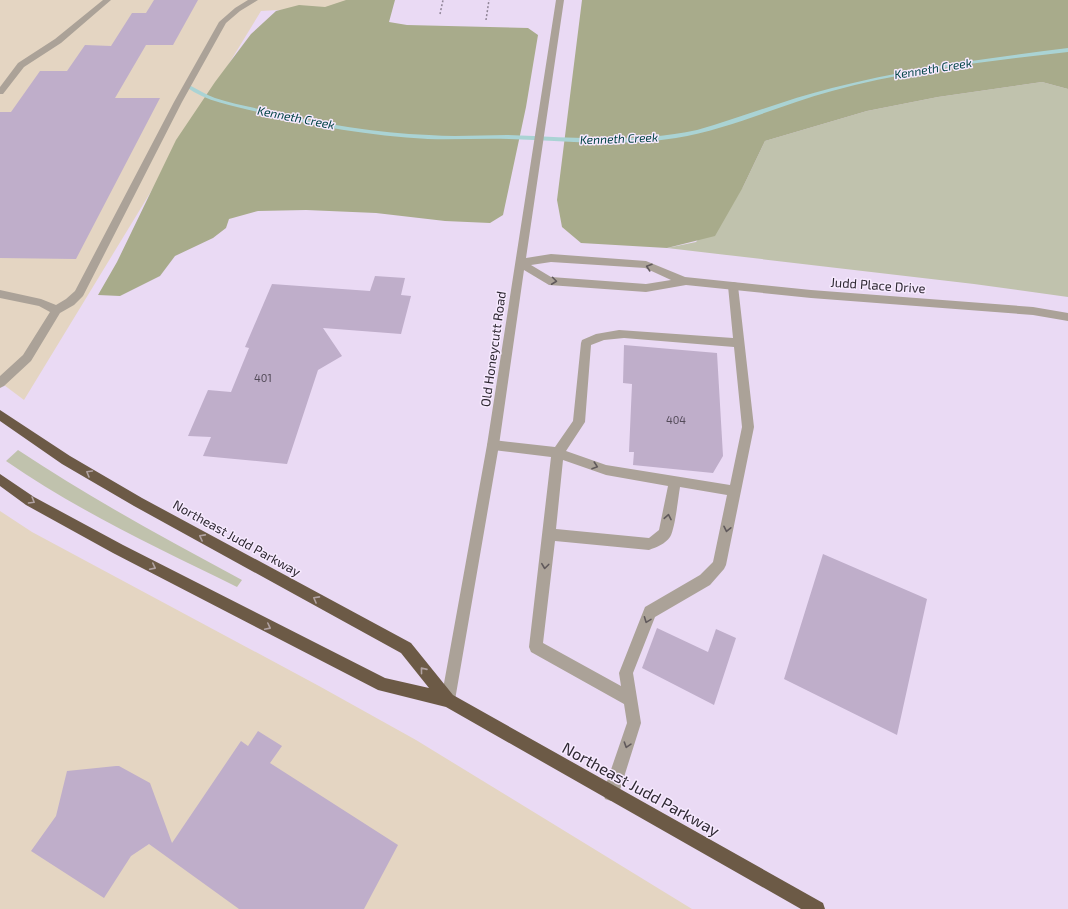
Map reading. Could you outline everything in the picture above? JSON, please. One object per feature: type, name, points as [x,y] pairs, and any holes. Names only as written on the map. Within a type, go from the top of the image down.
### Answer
[{"type":"highway","name":"Northeast Judd Parkway","points":[[0,415],[66,460],[138,502],[406,648],[448,700]]},
{"type":"highway","name":"Northeast Judd Parkway","points":[[0,479],[30,501],[118,549],[383,685],[448,700],[817,909]]},
{"type":"street","points":[[0,92],[21,65],[58,40],[107,0]]},
{"type":"street","points":[[0,383],[27,358],[56,310],[70,302],[79,293],[178,102],[223,22],[248,2],[254,0]]},
{"type":"street","name":"Old Honeycutt Road","points":[[448,700],[493,445],[560,0]]},
{"type":"street","name":"Judd Place Drive","points":[[520,263],[552,258],[646,265],[686,281],[811,294],[1033,311],[1068,317]]},
{"type":"street","name":"Judd Place Drive","points":[[520,263],[549,281],[646,288],[686,281]]},
{"type":"street","points":[[612,793],[634,723],[626,674],[650,612],[705,580],[719,565],[748,427],[733,286]]},
{"type":"street","points":[[0,294],[41,303],[56,310]]},
{"type":"street","points":[[631,700],[536,647],[558,453],[579,422],[586,343],[592,338],[605,334],[624,334],[739,343]]},
{"type":"street","points":[[493,445],[558,453],[606,470],[735,491]]},
{"type":"street","points":[[549,534],[649,544],[658,540],[665,533],[675,481]]},
{"type":"path","points":[[440,14],[443,0]]},
{"type":"path","points":[[486,20],[488,0]]},
{"type":"shaded area","points":[[0,0],[352,0],[351,6],[261,11],[24,400],[0,382]]},
{"type":"shaded area","points":[[0,511],[32,532],[319,686],[416,740],[692,909],[0,909]]},
{"type":"green space","points":[[346,0],[395,0],[389,22],[407,25],[528,28],[538,35],[526,107],[503,215],[490,223],[445,221],[376,213],[306,210],[258,211],[229,219],[226,228],[213,238],[175,256],[160,276],[120,296],[98,295],[117,262],[176,140],[215,82],[251,34],[276,11],[299,5],[325,7]]},
{"type":"green space","points":[[582,0],[1068,0],[1068,89],[1042,82],[938,97],[867,111],[765,141],[743,187],[715,236],[667,248],[581,243],[562,227],[557,200]]},
{"type":"green space","points":[[1042,82],[1068,89],[1068,297],[974,284],[667,248],[696,242],[743,187],[765,141],[867,111],[938,97]]},
{"type":"green space","points":[[18,450],[100,501],[242,580],[237,587],[90,513],[6,461]]},
{"type":"building","points":[[154,0],[198,0],[173,45],[146,45],[115,98],[160,98],[76,259],[0,258],[0,112],[11,112],[40,71],[67,71],[85,45],[111,46],[132,13],[146,13]]},
{"type":"building","points":[[375,276],[405,278],[401,295],[411,296],[401,334],[323,328],[342,356],[318,370],[287,464],[203,456],[211,437],[188,436],[208,390],[231,392],[249,348],[245,347],[272,284],[370,291]]},
{"type":"building","points":[[624,345],[717,353],[723,456],[713,473],[633,465],[634,452],[629,452],[632,384],[623,383]]},
{"type":"building","points":[[823,554],[927,599],[897,735],[784,679]]},
{"type":"building","points":[[657,628],[708,652],[716,629],[736,638],[714,705],[642,668]]},
{"type":"building","points":[[258,731],[282,746],[270,763],[398,845],[364,909],[239,909],[149,844],[131,856],[104,898],[31,851],[56,816],[67,771],[116,766],[119,766],[150,783],[172,843],[241,741],[248,746]]},
{"type":"waterway","name":"Kenneth Creek","points":[[189,87],[213,99],[284,117],[380,133],[405,136],[453,138],[507,137],[592,141],[635,141],[698,132],[813,94],[862,82],[920,70],[1068,50]]}]
